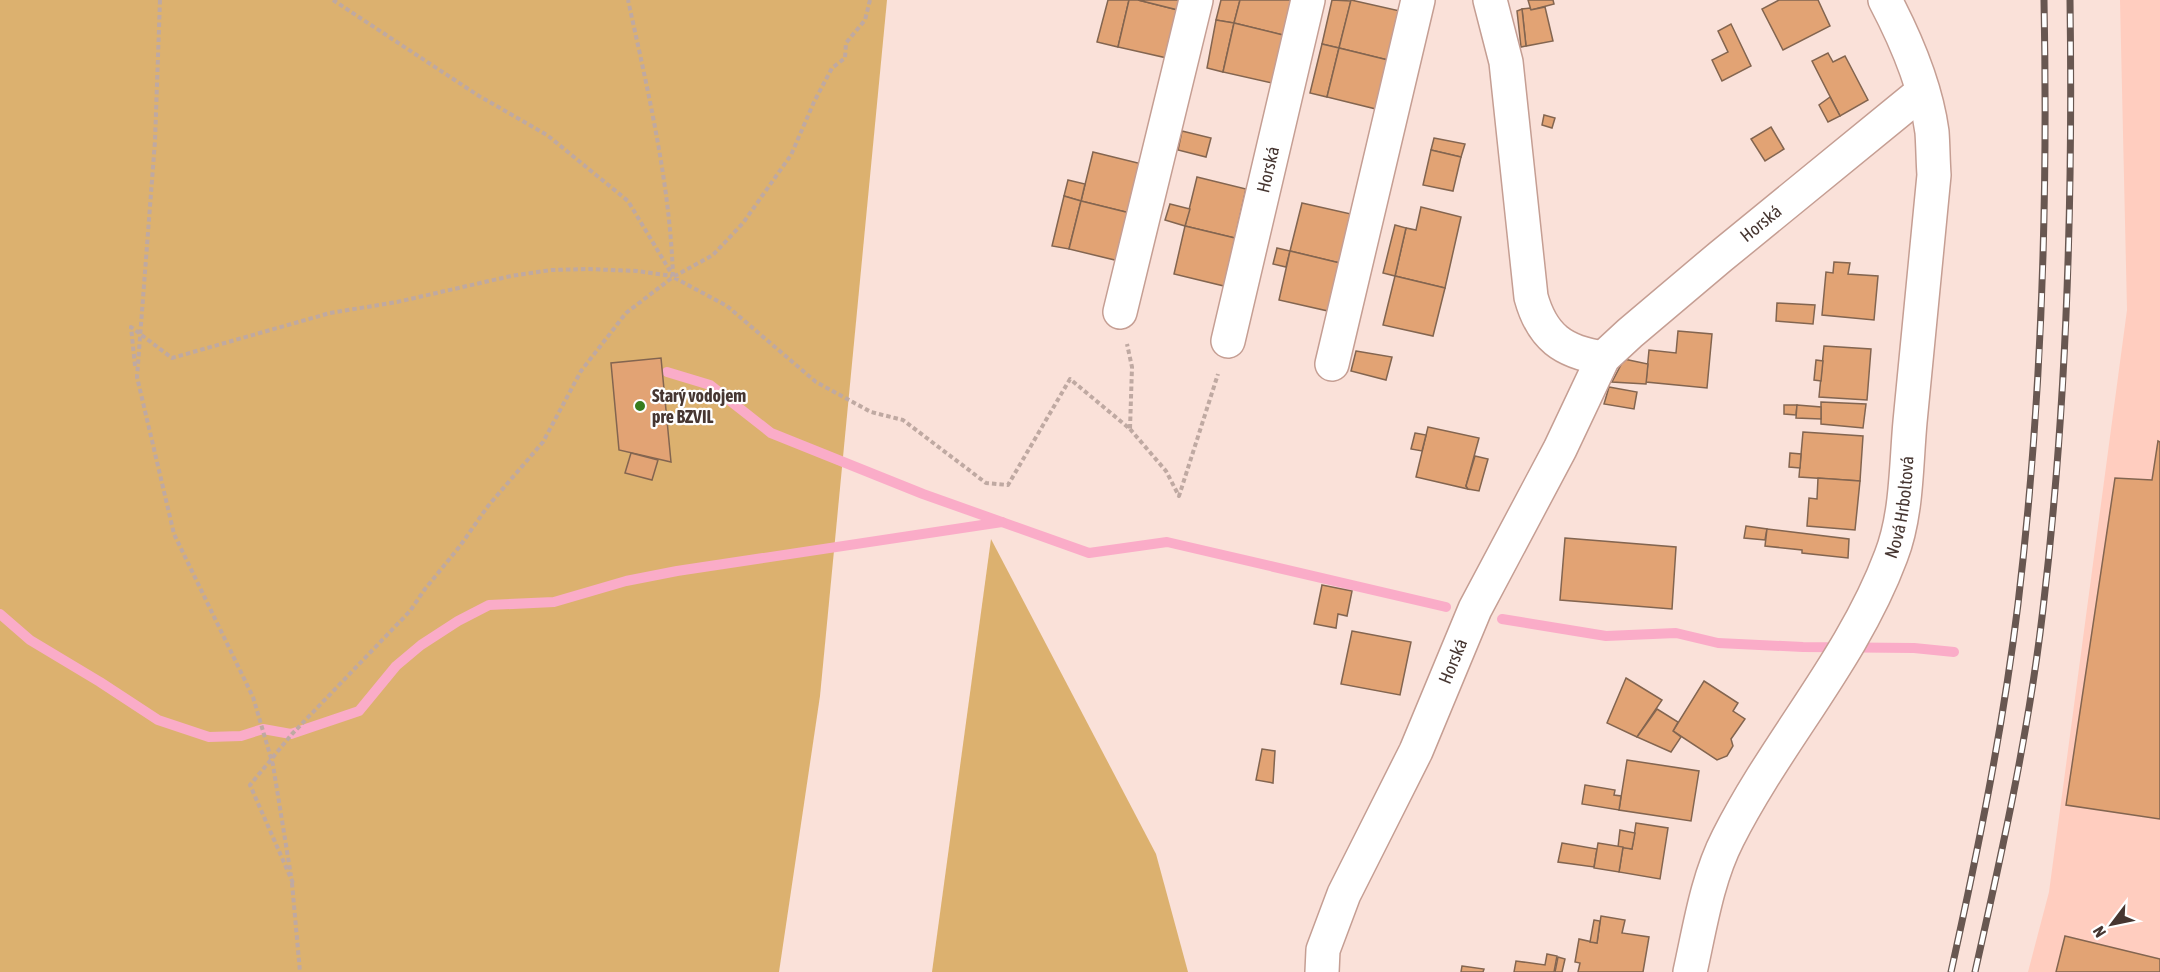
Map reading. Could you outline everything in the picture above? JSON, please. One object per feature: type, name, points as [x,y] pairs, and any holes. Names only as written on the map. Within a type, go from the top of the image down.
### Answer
[{"type":"street","points":[[1120,312],[1196,0]]},
{"type":"street","name":"Horská","points":[[1228,340],[1308,0]]},
{"type":"street","points":[[1332,364],[1418,0]]},
{"type":"street","points":[[1490,0],[1506,62],[1532,297],[1536,313],[1559,344],[1586,356],[1604,358]]},
{"type":"street","name":"Nová Hrboltová","points":[[1690,972],[1713,872],[1728,837],[1857,626],[1875,593],[1899,532],[1934,175],[1932,131],[1922,92],[1909,51],[1885,0]]},
{"type":"street","name":"Horská","points":[[1322,972],[1323,950],[1344,894],[1416,751],[1475,609],[1560,450],[1604,358],[1720,256],[1922,92]]},
{"type":"path","points":[[137,377],[155,141],[160,0]]},
{"type":"path","points":[[333,0],[479,96],[547,135],[628,201],[673,277]]},
{"type":"path","points":[[628,0],[657,132],[672,239],[673,277]]},
{"type":"path","points":[[292,883],[250,785],[292,734],[410,611],[488,506],[543,442],[581,371],[626,313],[673,277],[713,255],[743,223],[791,155],[832,68],[845,58],[846,43],[865,20],[870,0]]},
{"type":"path","points":[[300,972],[292,883],[273,765],[253,697],[174,534],[137,377],[131,327],[172,358],[330,313],[397,302],[511,276],[552,270],[637,271],[673,277],[727,306],[816,382],[871,412],[903,420],[986,483],[1008,485],[1070,379],[1130,429],[1166,471],[1179,496],[1228,340]]},
{"type":"path","points":[[1120,312],[1132,367],[1130,429]]},
{"type":"shaded area","points":[[0,0],[887,0],[820,696],[779,972],[0,972]]},
{"type":"shaded area","points":[[2120,0],[2160,0],[2160,972],[2028,972],[2049,892],[2127,310]]},
{"type":"shaded area","points":[[991,539],[1156,854],[1188,972],[932,972]]},
{"type":"building","points":[[1108,0],[1129,0],[1118,47],[1097,42]]},
{"type":"building","points":[[1129,0],[1178,10],[1167,58],[1118,47]]},
{"type":"building","points":[[1138,0],[1181,0],[1178,10]]},
{"type":"building","points":[[1221,0],[1240,0],[1234,23],[1216,20]]},
{"type":"building","points":[[1240,0],[1292,0],[1283,35],[1234,23]]},
{"type":"building","points":[[1332,0],[1351,1],[1339,48],[1322,44]]},
{"type":"building","points":[[1351,0],[1400,11],[1388,60],[1339,48]]},
{"type":"building","points":[[1528,0],[1553,0],[1554,4],[1531,10]]},
{"type":"building","points":[[1779,0],[1818,0],[1830,26],[1783,50],[1762,9]]},
{"type":"building","points":[[1545,7],[1553,41],[1526,46],[1522,9]]},
{"type":"building","points":[[1522,9],[1526,46],[1521,47],[1517,11]]},
{"type":"building","points":[[1216,20],[1234,23],[1223,72],[1207,68]]},
{"type":"building","points":[[1234,23],[1283,35],[1272,83],[1223,72]]},
{"type":"building","points":[[1731,24],[1751,66],[1722,81],[1712,60],[1728,52],[1718,31]]},
{"type":"building","points":[[1322,44],[1339,48],[1327,97],[1310,93]]},
{"type":"building","points":[[1339,48],[1388,60],[1376,109],[1327,97]]},
{"type":"building","points":[[1828,53],[1833,62],[1845,56],[1868,100],[1840,116],[1812,61]]},
{"type":"building","points":[[1830,97],[1840,116],[1828,122],[1819,105]]},
{"type":"building","points":[[1544,115],[1555,118],[1552,128],[1542,125]]},
{"type":"building","points":[[1771,127],[1784,149],[1765,161],[1751,139]]},
{"type":"building","points":[[1182,131],[1211,138],[1206,157],[1178,150]]},
{"type":"building","points":[[1434,138],[1465,144],[1461,157],[1431,150]]},
{"type":"building","points":[[1431,150],[1461,157],[1453,191],[1423,185]]},
{"type":"building","points":[[1093,152],[1142,164],[1130,213],[1081,201]]},
{"type":"building","points":[[1197,177],[1246,189],[1235,238],[1185,226]]},
{"type":"building","points":[[1068,180],[1085,184],[1081,201],[1064,196]]},
{"type":"building","points":[[1064,196],[1081,201],[1069,249],[1052,246]]},
{"type":"building","points":[[1081,201],[1130,213],[1119,261],[1069,249]]},
{"type":"building","points":[[1302,203],[1351,214],[1340,263],[1290,251]]},
{"type":"building","points":[[1170,204],[1190,209],[1185,226],[1165,220]]},
{"type":"building","points":[[1421,207],[1461,217],[1445,288],[1395,276],[1406,228],[1416,230]]},
{"type":"building","points":[[1395,225],[1406,228],[1395,276],[1383,273]]},
{"type":"building","points":[[1185,226],[1235,238],[1224,286],[1174,274]]},
{"type":"building","points":[[1277,248],[1290,251],[1286,267],[1273,264]]},
{"type":"building","points":[[1290,251],[1340,263],[1328,311],[1279,300]]},
{"type":"building","points":[[1834,262],[1850,263],[1848,274],[1878,276],[1874,320],[1822,315],[1826,272],[1833,273]]},
{"type":"building","points":[[1395,276],[1445,288],[1433,336],[1383,325]]},
{"type":"building","points":[[1777,303],[1815,305],[1813,324],[1776,321]]},
{"type":"building","points":[[1678,331],[1712,334],[1707,388],[1646,382],[1649,350],[1676,353]]},
{"type":"building","points":[[1824,346],[1871,349],[1867,400],[1819,397]]},
{"type":"building","points":[[1356,351],[1392,357],[1386,380],[1351,371]]},
{"type":"building","name":"Starý vodojem pre BZVIL","points":[[661,358],[671,462],[619,450],[611,363]]},
{"type":"building","points":[[1624,359],[1648,364],[1646,384],[1612,382]]},
{"type":"building","points":[[1816,360],[1823,361],[1821,381],[1814,380]]},
{"type":"building","points":[[1609,387],[1637,392],[1634,409],[1604,404]]},
{"type":"building","points":[[1821,402],[1866,404],[1863,428],[1821,424]]},
{"type":"building","points":[[1784,405],[1797,405],[1796,415],[1784,414]]},
{"type":"building","points":[[1797,405],[1821,407],[1821,419],[1796,418]]},
{"type":"building","points":[[1428,427],[1479,438],[1466,486],[1468,489],[1416,477]]},
{"type":"building","points":[[1803,432],[1863,436],[1860,481],[1799,477]]},
{"type":"building","points":[[1415,433],[1426,435],[1422,451],[1411,449]]},
{"type":"building","points":[[2158,441],[2160,442],[2160,819],[2066,805],[2115,478],[2152,480]]},
{"type":"building","points":[[631,453],[658,460],[652,480],[625,473]]},
{"type":"building","points":[[1790,453],[1801,454],[1800,468],[1789,467]]},
{"type":"building","points":[[1475,456],[1488,459],[1479,491],[1468,489],[1466,486]]},
{"type":"building","points":[[1818,478],[1860,481],[1855,530],[1807,526],[1809,498],[1817,499]]},
{"type":"building","points":[[1746,526],[1767,529],[1765,540],[1744,538]]},
{"type":"building","points":[[1767,529],[1849,539],[1848,558],[1765,546]]},
{"type":"building","points":[[1565,538],[1676,547],[1672,609],[1560,600]]},
{"type":"building","points":[[1322,585],[1352,591],[1347,616],[1338,614],[1336,628],[1314,624]]},
{"type":"building","points":[[1352,631],[1411,642],[1400,695],[1341,684]]},
{"type":"building","points":[[1626,678],[1662,700],[1637,737],[1607,723]]},
{"type":"building","points":[[1704,681],[1738,703],[1733,711],[1745,719],[1731,739],[1733,746],[1727,756],[1717,760],[1673,731]]},
{"type":"building","points":[[1657,709],[1678,722],[1673,731],[1681,737],[1671,752],[1637,737]]},
{"type":"building","points":[[1262,749],[1275,751],[1273,783],[1256,780]]},
{"type":"building","points":[[1627,760],[1699,771],[1691,821],[1619,810]]},
{"type":"building","points":[[1585,785],[1615,790],[1614,795],[1621,796],[1619,810],[1582,804]]},
{"type":"building","points":[[1636,823],[1668,828],[1660,879],[1619,872],[1623,847],[1632,849]]},
{"type":"building","points":[[1620,830],[1635,833],[1632,849],[1618,847]]},
{"type":"building","points":[[1562,843],[1597,849],[1594,867],[1558,862]]},
{"type":"building","points":[[1598,843],[1623,847],[1619,872],[1594,868]]},
{"type":"building","points":[[1601,916],[1625,920],[1622,933],[1649,937],[1643,972],[1578,972],[1580,963],[1575,962],[1579,939],[1597,943]]},
{"type":"building","points":[[1594,920],[1600,921],[1597,943],[1590,942]]},
{"type":"building","points":[[2065,936],[2160,959],[2160,972],[2056,972]]},
{"type":"building","points":[[1547,954],[1557,956],[1554,972],[1514,972],[1516,961],[1545,965]]},
{"type":"building","points":[[1558,957],[1565,959],[1562,972],[1555,972]]},
{"type":"building","points":[[1462,966],[1484,969],[1483,972],[1461,972]]},
{"type":"waterway","points":[[667,372],[710,385],[771,433],[923,494],[1089,553],[1167,542],[1446,607]]},
{"type":"waterway","points":[[0,614],[30,640],[158,720],[209,737],[241,736],[263,729],[291,734],[359,711],[396,666],[421,645],[458,621],[489,605],[554,602],[626,581],[677,571],[1002,522]]},
{"type":"waterway","points":[[1502,619],[1606,636],[1676,633],[1718,643],[1803,647],[1914,648],[1954,652]]},
{"type":"railway","points":[[1951,972],[1997,743],[2012,650],[2026,529],[2038,378],[2044,227],[2044,0]]},
{"type":"railway","points":[[1975,972],[2005,837],[2030,700],[2051,533],[2067,305],[2070,0]]},
{"type":"place","name":"Starý vodojem pre BZVIL","points":[[640,406]]}]
